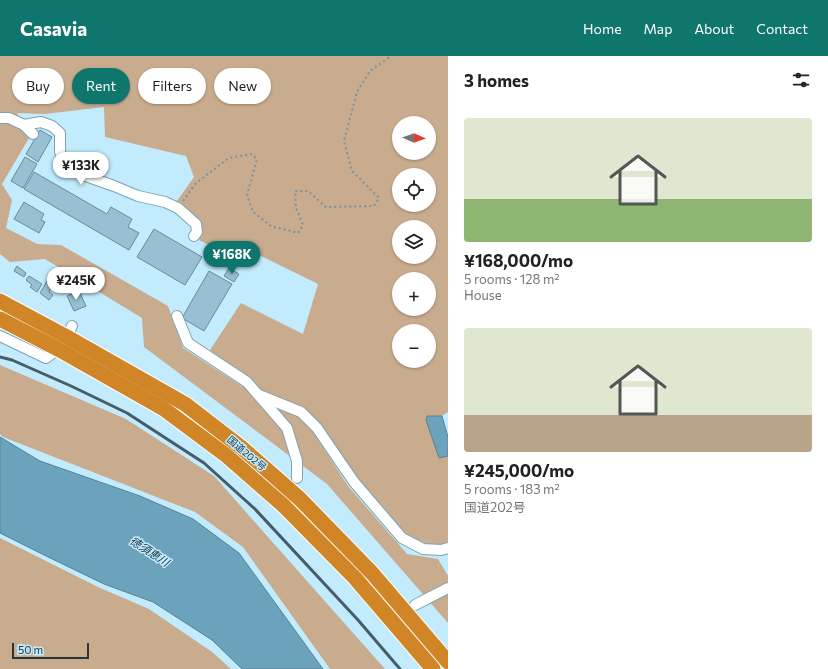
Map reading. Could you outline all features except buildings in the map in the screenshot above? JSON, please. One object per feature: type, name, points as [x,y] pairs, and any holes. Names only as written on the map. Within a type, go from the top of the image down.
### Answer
[{"type":"highway","name":"国道202号","points":[[0,300],[70,331],[185,404],[242,448],[300,499],[372,573],[448,662]]},
{"type":"highway","name":"国道202号","points":[[0,318],[164,409],[227,456],[284,506],[355,578],[433,669]]},
{"type":"street","points":[[0,118],[9,118],[24,124],[33,134]]},
{"type":"street","points":[[24,124],[40,122],[52,126],[60,133],[60,152],[64,161],[83,175],[138,196],[165,202],[178,208],[196,224],[197,232],[194,236]]},
{"type":"street","points":[[177,316],[188,343],[247,382],[287,428],[297,461],[296,478]]},
{"type":"street","points":[[0,336],[46,358],[58,349]]},
{"type":"street","points":[[259,395],[301,412],[317,428],[354,482],[402,538],[423,549],[441,550],[448,548]]},
{"type":"street","points":[[415,605],[448,588]]},
{"type":"path","points":[[178,208],[196,183],[224,162],[230,158],[251,154],[257,159],[247,195],[253,212],[271,226],[298,233],[303,225],[296,208],[295,191],[308,190],[326,207],[374,206],[379,198],[352,171],[344,142],[357,92],[370,71],[391,56]]},
{"type":"shaded area","points":[[0,56],[448,56],[448,412],[442,416],[427,416],[440,458],[448,456],[448,543],[436,547],[406,536],[357,479],[322,425],[313,432],[348,486],[407,554],[438,559],[448,576],[448,623],[327,484],[144,347],[142,318],[45,259],[10,262],[0,254]],"holes":[[[104,107],[105,137],[186,156],[194,177],[177,201],[202,225],[199,240],[228,255],[259,255],[318,284],[303,334],[241,303],[210,350],[263,393],[245,388],[183,348],[168,306],[61,245],[37,244],[6,228],[12,200],[2,184],[29,138],[17,113],[45,114]]]},
{"type":"shaded area","points":[[0,365],[126,419],[214,476],[385,669],[330,669],[243,547],[195,512],[3,437],[0,434]]},
{"type":"shaded area","points":[[0,538],[98,587],[149,609],[212,652],[231,669],[0,669]]},
{"type":"water","points":[[427,416],[442,416],[448,437],[448,456],[439,458],[426,420]]},
{"type":"water","name":"徳須恵川","points":[[0,437],[40,461],[140,496],[193,519],[239,553],[323,669],[242,669],[212,640],[153,602],[104,584],[0,533]]},
{"type":"railway","points":[[0,357],[12,360],[71,386],[127,413],[204,463],[255,509],[358,620],[400,669]]}]
